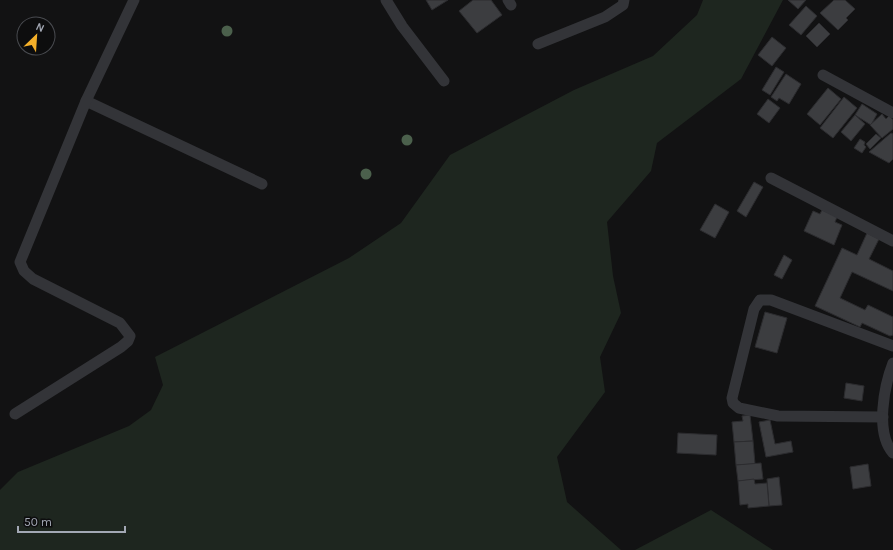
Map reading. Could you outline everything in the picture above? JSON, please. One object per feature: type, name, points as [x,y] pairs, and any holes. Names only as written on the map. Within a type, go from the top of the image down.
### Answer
[{"type":"street","points":[[15,414],[121,347],[128,341],[130,336],[120,323],[33,280],[24,271],[20,262],[86,100],[134,0]]},
{"type":"street","points":[[386,0],[402,26],[444,81]]},
{"type":"street","points":[[538,44],[605,17],[623,5],[624,0]]},
{"type":"street","points":[[823,75],[893,113]]},
{"type":"street","points":[[86,100],[262,184]]},
{"type":"street","points":[[771,178],[893,241]]},
{"type":"street","points":[[883,417],[778,416],[739,408],[733,403],[732,398],[754,309],[760,300],[770,300],[893,346]]},
{"type":"street","points":[[893,362],[884,398],[882,428],[893,453]]},
{"type":"shaded area","points":[[703,0],[783,0],[741,79],[657,143],[651,171],[607,222],[613,276],[621,313],[600,357],[605,392],[557,457],[567,502],[621,550],[0,550],[0,490],[18,472],[129,426],[151,410],[163,385],[155,357],[349,258],[401,223],[450,155],[574,90],[653,56],[697,15]]},
{"type":"shaded area","points":[[711,510],[773,550],[635,550]]},
{"type":"building","points":[[426,0],[448,0],[432,10]]},
{"type":"building","points":[[473,0],[491,0],[502,15],[477,33],[459,11]]},
{"type":"building","points":[[788,0],[806,0],[798,9]]},
{"type":"building","points":[[834,0],[845,0],[855,9],[846,18],[848,20],[838,30],[820,13]]},
{"type":"building","points":[[806,6],[817,16],[801,35],[789,25]]},
{"type":"building","points":[[819,23],[830,34],[817,47],[806,36]]},
{"type":"building","points":[[772,37],[786,48],[772,66],[758,55]]},
{"type":"building","points":[[776,67],[784,72],[770,95],[762,90]]},
{"type":"building","points":[[786,74],[801,84],[789,104],[779,98],[777,101],[771,97]]},
{"type":"building","points":[[828,88],[841,99],[820,125],[807,114]]},
{"type":"building","points":[[844,97],[857,108],[833,138],[820,128]]},
{"type":"building","points":[[768,99],[780,108],[769,123],[757,114]]},
{"type":"building","points":[[862,104],[877,114],[871,125],[855,115]]},
{"type":"building","points":[[882,114],[886,119],[889,116],[893,120],[893,129],[882,138],[870,125]]},
{"type":"building","points":[[855,115],[865,124],[851,141],[841,132]]},
{"type":"building","points":[[891,133],[893,134],[893,159],[889,163],[869,152]]},
{"type":"building","points":[[876,134],[881,138],[870,149],[866,144]]},
{"type":"building","points":[[860,139],[865,142],[864,145],[866,147],[862,153],[854,148]]},
{"type":"building","points":[[754,182],[763,187],[746,217],[737,211]]},
{"type":"building","points":[[715,204],[729,212],[715,238],[700,230]]},
{"type":"building","points":[[822,210],[837,217],[835,222],[842,225],[834,245],[804,231],[813,211],[820,214]]},
{"type":"building","points":[[867,233],[879,239],[869,259],[893,271],[893,291],[852,272],[840,298],[865,310],[868,305],[893,317],[893,335],[890,336],[862,323],[860,327],[815,306],[842,248],[857,255]]},
{"type":"building","points":[[784,255],[792,260],[782,279],[774,275]]},
{"type":"building","points":[[765,312],[787,318],[777,353],[755,347]]},
{"type":"building","points":[[846,383],[864,386],[862,401],[844,398]]},
{"type":"building","points":[[750,415],[753,441],[734,442],[732,422],[743,421],[742,416]]},
{"type":"building","points":[[770,420],[775,444],[791,441],[793,452],[766,457],[759,422]]},
{"type":"building","points":[[678,433],[717,435],[716,455],[677,453]]},
{"type":"building","points":[[753,441],[755,464],[736,465],[734,442]]},
{"type":"building","points":[[761,463],[763,479],[738,481],[736,465]]},
{"type":"building","points":[[868,464],[871,486],[853,489],[850,467]]},
{"type":"building","points":[[779,477],[782,505],[769,506],[767,479]]},
{"type":"building","points":[[754,479],[755,484],[767,483],[769,506],[748,508],[748,504],[740,505],[738,481]]}]
